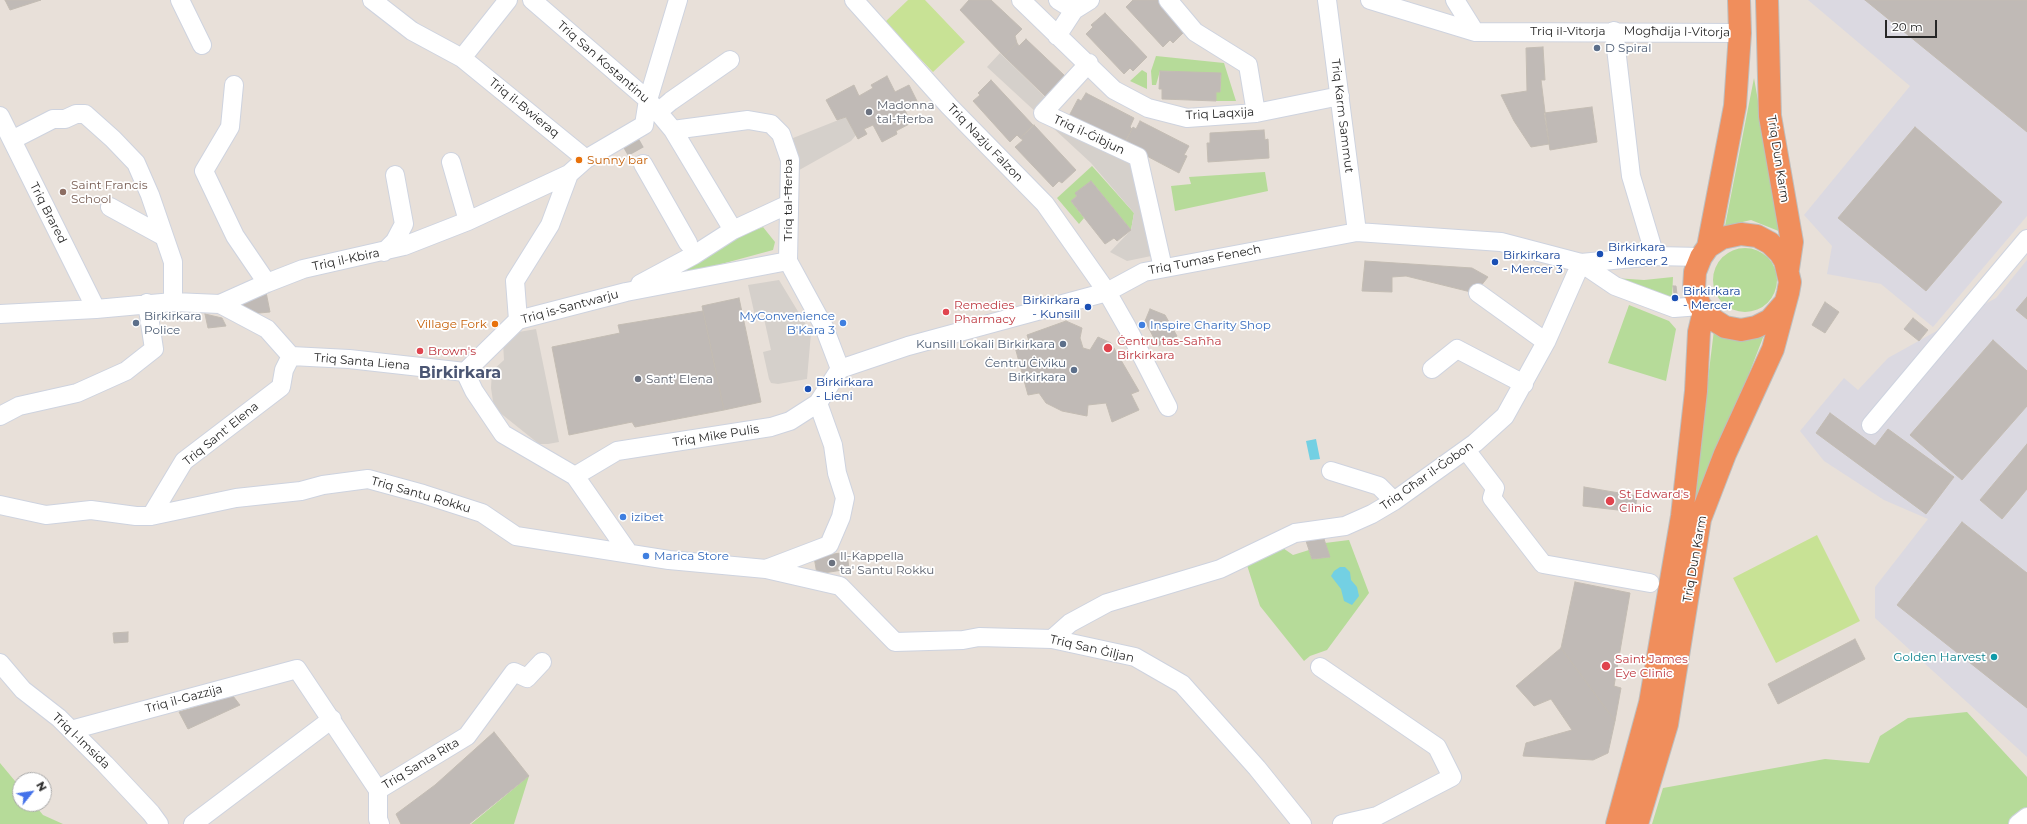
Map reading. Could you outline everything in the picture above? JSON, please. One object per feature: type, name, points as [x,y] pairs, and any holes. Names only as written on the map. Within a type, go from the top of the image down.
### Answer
[{"type":"highway","points":[[1702,308],[1694,289],[1695,272],[1704,252],[1735,106],[1740,33],[1739,0]]},
{"type":"highway","name":"Triq Dun Karm","points":[[1637,824],[1667,724],[1700,519],[1726,454],[1773,349],[1789,287],[1788,269],[1792,242],[1770,116],[1767,0]]},
{"type":"highway","name":"Triq Dun Karm","points":[[1704,252],[1722,238],[1731,235],[1741,234],[1756,236],[1770,243],[1780,253],[1788,269]]},
{"type":"highway","name":"Triq Dun Karm","points":[[1702,308],[1714,320],[1725,327],[1741,330],[1756,327],[1770,320],[1784,304]]},
{"type":"highway","name":"Triq Dun Karm","points":[[1617,824],[1650,703],[1678,540],[1696,391],[1699,332],[1702,308]]},
{"type":"street","points":[[180,0],[202,45]]},
{"type":"street","name":"Triq il-Bwieraq","points":[[372,0],[412,31],[462,58],[586,159]]},
{"type":"street","points":[[462,58],[508,0]]},
{"type":"street","name":"Triq San Kostantinu","points":[[532,0],[653,106],[673,130],[733,230]]},
{"type":"street","points":[[678,0],[653,106],[671,101],[730,60]]},
{"type":"street","name":"Triq Nazju Falzon","points":[[854,0],[949,106],[1045,204],[1107,292],[1127,327],[1168,407]]},
{"type":"street","name":"Triq Laqxija","points":[[1021,0],[1057,36],[1089,63],[1114,90],[1148,108],[1187,118],[1256,113],[1340,96]]},
{"type":"street","points":[[1058,0],[1074,10]]},
{"type":"street","points":[[1057,36],[1074,10],[1090,0]]},
{"type":"street","points":[[1168,0],[1195,32],[1248,66],[1256,113]]},
{"type":"street","name":"Triq Karm Sammut","points":[[1327,0],[1356,232]]},
{"type":"street","name":"Triq il-Vitorja","points":[[1370,0],[1475,32],[1614,31],[1631,176],[1655,256]]},
{"type":"street","points":[[1455,0],[1475,32]]},
{"type":"street","name":"Mogħdija l-Vitorja","points":[[1614,31],[1740,33]]},
{"type":"street","name":"Triq il-Ġibjun","points":[[1089,63],[1043,113],[1138,157],[1163,268]]},
{"type":"street","points":[[234,85],[230,127],[204,171],[235,236],[267,282]]},
{"type":"street","name":"Triq il-Kbira","points":[[0,314],[96,309],[147,303],[173,302],[220,304],[267,282],[303,269],[360,255],[384,252],[404,246],[468,221],[569,174],[586,159],[644,125],[653,106]]},
{"type":"street","points":[[12,140],[53,119],[65,119],[76,114],[86,114],[113,139],[136,163],[150,195],[173,262],[173,302]]},
{"type":"street","name":"Triq Brared","points":[[0,116],[96,309]]},
{"type":"street","name":"Triq tal-Ħerba","points":[[673,130],[748,120],[771,124],[781,134],[790,160],[788,261],[824,327],[840,369]]},
{"type":"street","points":[[452,162],[468,221]]},
{"type":"street","points":[[644,164],[688,243]]},
{"type":"street","points":[[518,320],[514,281],[550,225],[569,174]]},
{"type":"street","points":[[384,252],[395,241],[404,224],[394,176]]},
{"type":"street","name":"Triq is-Santwarju","points":[[626,292],[694,255],[733,230],[789,204]]},
{"type":"street","points":[[110,207],[163,236]]},
{"type":"street","name":"Triq Tumas Fenech","points":[[840,369],[908,346],[1107,292],[1144,272],[1356,232],[1501,242],[1581,263],[1615,286],[1674,308],[1702,308]]},
{"type":"street","points":[[1871,425],[2027,240]]},
{"type":"street","name":"Triq Tumas Fenech","points":[[1581,263],[1704,252]]},
{"type":"street","name":"Triq is-Santwarju","points":[[465,372],[518,320],[626,292],[788,261]]},
{"type":"street","name":"Triq Għar il-Ġobon","points":[[1052,639],[1070,623],[1107,603],[1220,570],[1295,534],[1345,526],[1372,514],[1394,501],[1466,450],[1505,416],[1546,342],[1581,263]]},
{"type":"street","points":[[1478,293],[1546,342]]},
{"type":"street","points":[[0,416],[20,406],[77,393],[126,371],[154,349],[147,303]]},
{"type":"street","points":[[220,304],[267,329],[291,356]]},
{"type":"street","points":[[1432,369],[1456,349],[1524,384]]},
{"type":"street","name":"Triq Santa Liena","points":[[291,356],[349,359],[465,372]]},
{"type":"street","name":"Triq Sant' Elena","points":[[151,516],[184,461],[280,387],[284,370],[291,356]]},
{"type":"street","name":"Triq Mike Pulis","points":[[575,476],[617,451],[771,427],[790,422],[818,403],[840,369]]},
{"type":"street","points":[[465,372],[474,391],[503,434],[575,476],[628,552]]},
{"type":"street","points":[[766,569],[829,545],[841,517],[845,498],[833,444],[818,403]]},
{"type":"street","points":[[1466,450],[1495,488],[1492,498],[1543,564],[1650,583]]},
{"type":"street","points":[[1331,471],[1379,486],[1394,501]]},
{"type":"street","name":"Triq Santu Rokku","points":[[0,505],[46,515],[91,510],[136,516],[151,516],[236,498],[301,491],[323,485],[368,479],[482,513],[516,536],[628,552],[669,560],[766,569]]},
{"type":"street","name":"Triq San Ġiljan","points":[[766,569],[840,586],[895,642],[963,640],[979,637],[1052,639],[1135,657],[1182,684],[1257,768],[1302,824]]},
{"type":"street","name":"Triq Santa Rita","points":[[378,790],[467,736],[514,672],[527,678],[542,662]]},
{"type":"street","name":"Triq l-Imsida","points":[[0,663],[23,690],[71,730],[151,812],[158,824]]},
{"type":"street","points":[[1320,667],[1437,747],[1452,777],[1377,816],[1342,824]]},
{"type":"street","name":"Triq il-Gazzija","points":[[71,730],[297,669],[332,720]]},
{"type":"street","points":[[193,824],[332,720],[378,790],[378,819],[380,824]]},
{"type":"street","points":[[2018,824],[2027,817]]},
{"type":"shaded area","points":[[1808,0],[2027,0],[2027,216],[1933,327],[1881,284],[1827,274],[1832,246],[1804,215],[1910,86]]},
{"type":"shaded area","points":[[1000,53],[1052,104],[1052,111],[1140,156],[1161,254],[1127,261],[1110,252],[1131,230],[1134,213],[1091,163],[987,67]]},
{"type":"shaded area","points":[[846,117],[856,135],[851,141],[794,173],[783,142]]},
{"type":"shaded area","points":[[2027,260],[2027,757],[1875,618],[1875,587],[1928,519],[1884,500],[1824,461],[1800,431],[1844,378],[1858,390],[1888,358],[1996,298]]},
{"type":"shaded area","points":[[779,280],[811,333],[807,379],[778,384],[771,383],[769,379],[763,352],[771,350],[763,314],[755,316],[748,285]]},
{"type":"shaded area","points":[[536,329],[559,442],[548,444],[539,444],[494,408],[491,388],[492,371],[504,360],[503,343],[513,333]]},
{"type":"green space","points":[[908,0],[925,0],[965,42],[933,72],[885,22]]},
{"type":"green space","points":[[1156,56],[1224,63],[1236,101],[1216,101],[1216,92],[1220,92],[1221,75],[1160,71],[1156,85],[1152,85],[1151,71]]},
{"type":"green space","points":[[1142,70],[1147,73],[1147,89],[1130,81]]},
{"type":"green space","points":[[1754,78],[1781,232],[1751,220],[1725,226]]},
{"type":"green space","points":[[1092,166],[1134,213],[1131,230],[1091,181],[1076,193],[1077,196],[1071,201],[1084,218],[1079,224],[1057,198]]},
{"type":"green space","points":[[1265,172],[1268,191],[1175,211],[1171,186],[1191,184],[1189,177]]},
{"type":"green space","points":[[763,227],[775,242],[773,250],[677,276],[676,272],[721,243]]},
{"type":"green space","points":[[1739,248],[1751,248],[1768,257],[1775,268],[1777,280],[1775,292],[1768,303],[1751,312],[1739,312],[1727,307],[1718,298],[1713,286],[1713,274],[1718,262],[1727,253]]},
{"type":"green space","points":[[1673,277],[1672,298],[1614,278],[1644,280]]},
{"type":"green space","points":[[1629,305],[1669,321],[1676,329],[1666,381],[1608,363]]},
{"type":"green space","points":[[1714,330],[1764,335],[1690,526]]},
{"type":"green space","points":[[1817,535],[1860,621],[1776,663],[1733,578]]},
{"type":"green space","points":[[1349,540],[1369,593],[1327,650],[1310,656],[1304,661],[1260,606],[1246,562],[1280,546],[1293,555],[1309,550],[1312,559],[1329,557],[1325,543]]},
{"type":"green space","points":[[1967,712],[2027,777],[2027,824],[1652,824],[1663,788],[1825,759],[1869,763],[1880,736],[1908,718]]},
{"type":"green space","points":[[0,763],[12,777],[12,812],[41,812],[43,815],[63,824],[0,824]]},
{"type":"green space","points":[[529,776],[514,824],[471,824]]},
{"type":"water","points":[[1316,439],[1320,459],[1310,460],[1306,441]]},
{"type":"water","points":[[1340,567],[1345,567],[1350,572],[1351,580],[1357,587],[1359,596],[1352,605],[1344,601],[1341,589],[1331,576],[1334,571]]},
{"type":"building","points":[[5,0],[41,0],[10,10]]},
{"type":"building","points":[[969,0],[991,0],[1022,29],[1015,36],[1017,43],[1004,56],[960,10]]},
{"type":"building","points":[[1133,0],[1158,0],[1186,30],[1173,43],[1170,40],[1163,47],[1126,7]]},
{"type":"building","points":[[1865,0],[2027,0],[2027,132]]},
{"type":"building","points":[[1105,13],[1147,57],[1133,71],[1130,68],[1124,74],[1086,34],[1093,27],[1091,25]]},
{"type":"building","points":[[1026,39],[1065,76],[1048,99],[1004,56],[1017,43],[1019,46]]},
{"type":"building","points":[[1543,47],[1545,80],[1541,80],[1549,144],[1531,147],[1514,121],[1501,95],[1527,91],[1526,48]]},
{"type":"building","points":[[1160,71],[1221,73],[1220,92],[1216,92],[1216,101],[1162,99],[1162,89],[1159,89]]},
{"type":"building","name":"Madonna tal-Ħerba","points":[[887,76],[895,92],[909,85],[917,101],[904,108],[911,123],[896,131],[897,134],[882,142],[873,125],[864,129],[867,134],[858,139],[846,117],[837,120],[826,100],[854,85],[859,96],[873,88],[871,85]]},
{"type":"building","points":[[991,80],[1033,125],[1020,138],[1017,135],[1010,142],[973,101],[980,95],[978,93]]},
{"type":"building","points":[[1086,93],[1134,118],[1130,127],[1132,129],[1124,145],[1069,116],[1078,99],[1081,101]]},
{"type":"building","points":[[1592,107],[1597,142],[1550,150],[1544,113]]},
{"type":"building","points":[[1140,121],[1189,146],[1184,155],[1187,156],[1179,173],[1124,144],[1133,127],[1136,129]]},
{"type":"building","points":[[1034,125],[1076,170],[1062,183],[1059,181],[1053,187],[1015,147],[1023,140],[1020,138]]},
{"type":"building","points":[[1915,127],[2002,202],[1926,291],[1838,218]]},
{"type":"building","points":[[1264,130],[1265,140],[1268,139],[1269,158],[1208,162],[1207,143],[1210,143],[1210,133]]},
{"type":"building","points":[[1091,181],[1131,230],[1117,241],[1114,238],[1105,244],[1071,201],[1077,196],[1075,193]]},
{"type":"building","points":[[1365,261],[1472,268],[1488,277],[1475,293],[1406,276],[1392,277],[1392,292],[1362,291]]},
{"type":"building","points":[[1673,286],[1676,286],[1677,294],[1674,294]]},
{"type":"building","points":[[266,292],[270,312],[249,314],[243,312],[241,301]]},
{"type":"building","points":[[2027,297],[2027,319],[2016,310]]},
{"type":"building","points":[[739,298],[761,402],[724,410],[702,306]]},
{"type":"building","points":[[1825,302],[1839,312],[1825,333],[1812,325]]},
{"type":"building","points":[[1150,309],[1165,315],[1177,336],[1158,346],[1145,321]]},
{"type":"building","name":"Sant' Elena","points":[[703,311],[724,410],[635,427],[632,422],[569,435],[552,347],[620,333],[618,325]]},
{"type":"building","points":[[205,314],[222,318],[226,326],[208,328]]},
{"type":"building","points":[[1913,318],[1928,330],[1919,341],[1904,329]]},
{"type":"building","name":"Ċentru Ċiviku Birkirkara","points":[[1066,321],[1082,328],[1080,338],[1083,348],[1090,350],[1098,337],[1111,343],[1139,391],[1131,394],[1139,410],[1112,422],[1106,403],[1088,405],[1087,416],[1062,411],[1046,403],[1039,393],[1028,395],[1015,347],[1030,344],[1027,335]]},
{"type":"building","points":[[1993,340],[2027,371],[2027,406],[1962,480],[1910,435]]},
{"type":"building","points":[[1830,413],[1875,446],[1888,429],[1954,477],[1926,514],[1816,433]]},
{"type":"building","points":[[2027,444],[2027,489],[2002,519],[1980,500]]},
{"type":"building","name":"St Edward's Clinic","points":[[1584,487],[1637,496],[1635,512],[1583,506]]},
{"type":"building","name":"Golden Harvest","points":[[1962,522],[2027,573],[2027,708],[1897,605]]},
{"type":"building","points":[[1324,539],[1330,557],[1312,559],[1306,541]]},
{"type":"building","name":"Il-Kappella ta' Santu Rokku","points":[[847,552],[849,569],[817,574],[814,557]]},
{"type":"building","points":[[1575,582],[1630,593],[1614,686],[1621,688],[1615,721],[1561,648]]},
{"type":"building","points":[[128,632],[128,642],[114,643],[113,633]]},
{"type":"building","points":[[1855,639],[1865,659],[1778,704],[1768,684]]},
{"type":"building","points":[[1561,648],[1615,721],[1608,753],[1593,760],[1523,756],[1526,743],[1572,730],[1551,699],[1534,706],[1516,686]]},
{"type":"building","points":[[233,696],[240,705],[188,729],[179,712]]},
{"type":"building","points":[[494,732],[529,776],[469,824],[401,824],[396,814],[435,785]]},
{"type":"tunnel","points":[[627,136],[643,164]]},
{"type":"place","name":"D Spiral","points":[[1597,48]]},
{"type":"place","name":"Madonna tal-Ħerba","points":[[869,112]]},
{"type":"place","name":"Sunny bar","points":[[579,160]]},
{"type":"place","name":"Saint Francis School","points":[[63,192]]},
{"type":"place","name":"Birkirkara - Mercer 2","points":[[1600,254]]},
{"type":"place","name":"Birkirkara - Mercer 3","points":[[1495,262]]},
{"type":"place","name":"Birkirkara - Mercer","points":[[1675,298]]},
{"type":"place","name":"Birkirkara - Kunsill","points":[[1088,307]]},
{"type":"place","name":"Remedies Pharmacy","points":[[946,312]]},
{"type":"place","name":"Birkirkara Police","points":[[136,323]]},
{"type":"place","name":"MyConvenience B'Kara 3","points":[[843,323]]},
{"type":"place","name":"Village Fork","points":[[495,324]]},
{"type":"place","name":"Inspire Charity Shop","points":[[1142,325]]},
{"type":"place","name":"Kunsill Lokali Birkirkara","points":[[1063,344]]},
{"type":"place","name":"Ċentru tas-Saħħa Birkirkara","points":[[1108,348]]},
{"type":"place","name":"Brown's","points":[[420,351]]},
{"type":"place","name":"Ċentru Ċiviku Birkirkara","points":[[1074,370]]},
{"type":"place","name":"Sant' Elena","points":[[638,379]]},
{"type":"place","name":"Birkirkara - Lieni","points":[[808,389]]},
{"type":"place","name":"St Edward's Clinic","points":[[1610,501]]},
{"type":"place","name":"izibet","points":[[623,517]]},
{"type":"place","name":"Marica Store","points":[[646,556]]},
{"type":"place","name":"Il-Kappella ta' Santu Rokku","points":[[832,563]]},
{"type":"place","name":"Golden Harvest","points":[[1994,657]]},
{"type":"place","name":"Saint James Eye Clinic","points":[[1606,666]]},
{"type":"district","name":"Birkirkara","points":[[460,373]]}]
